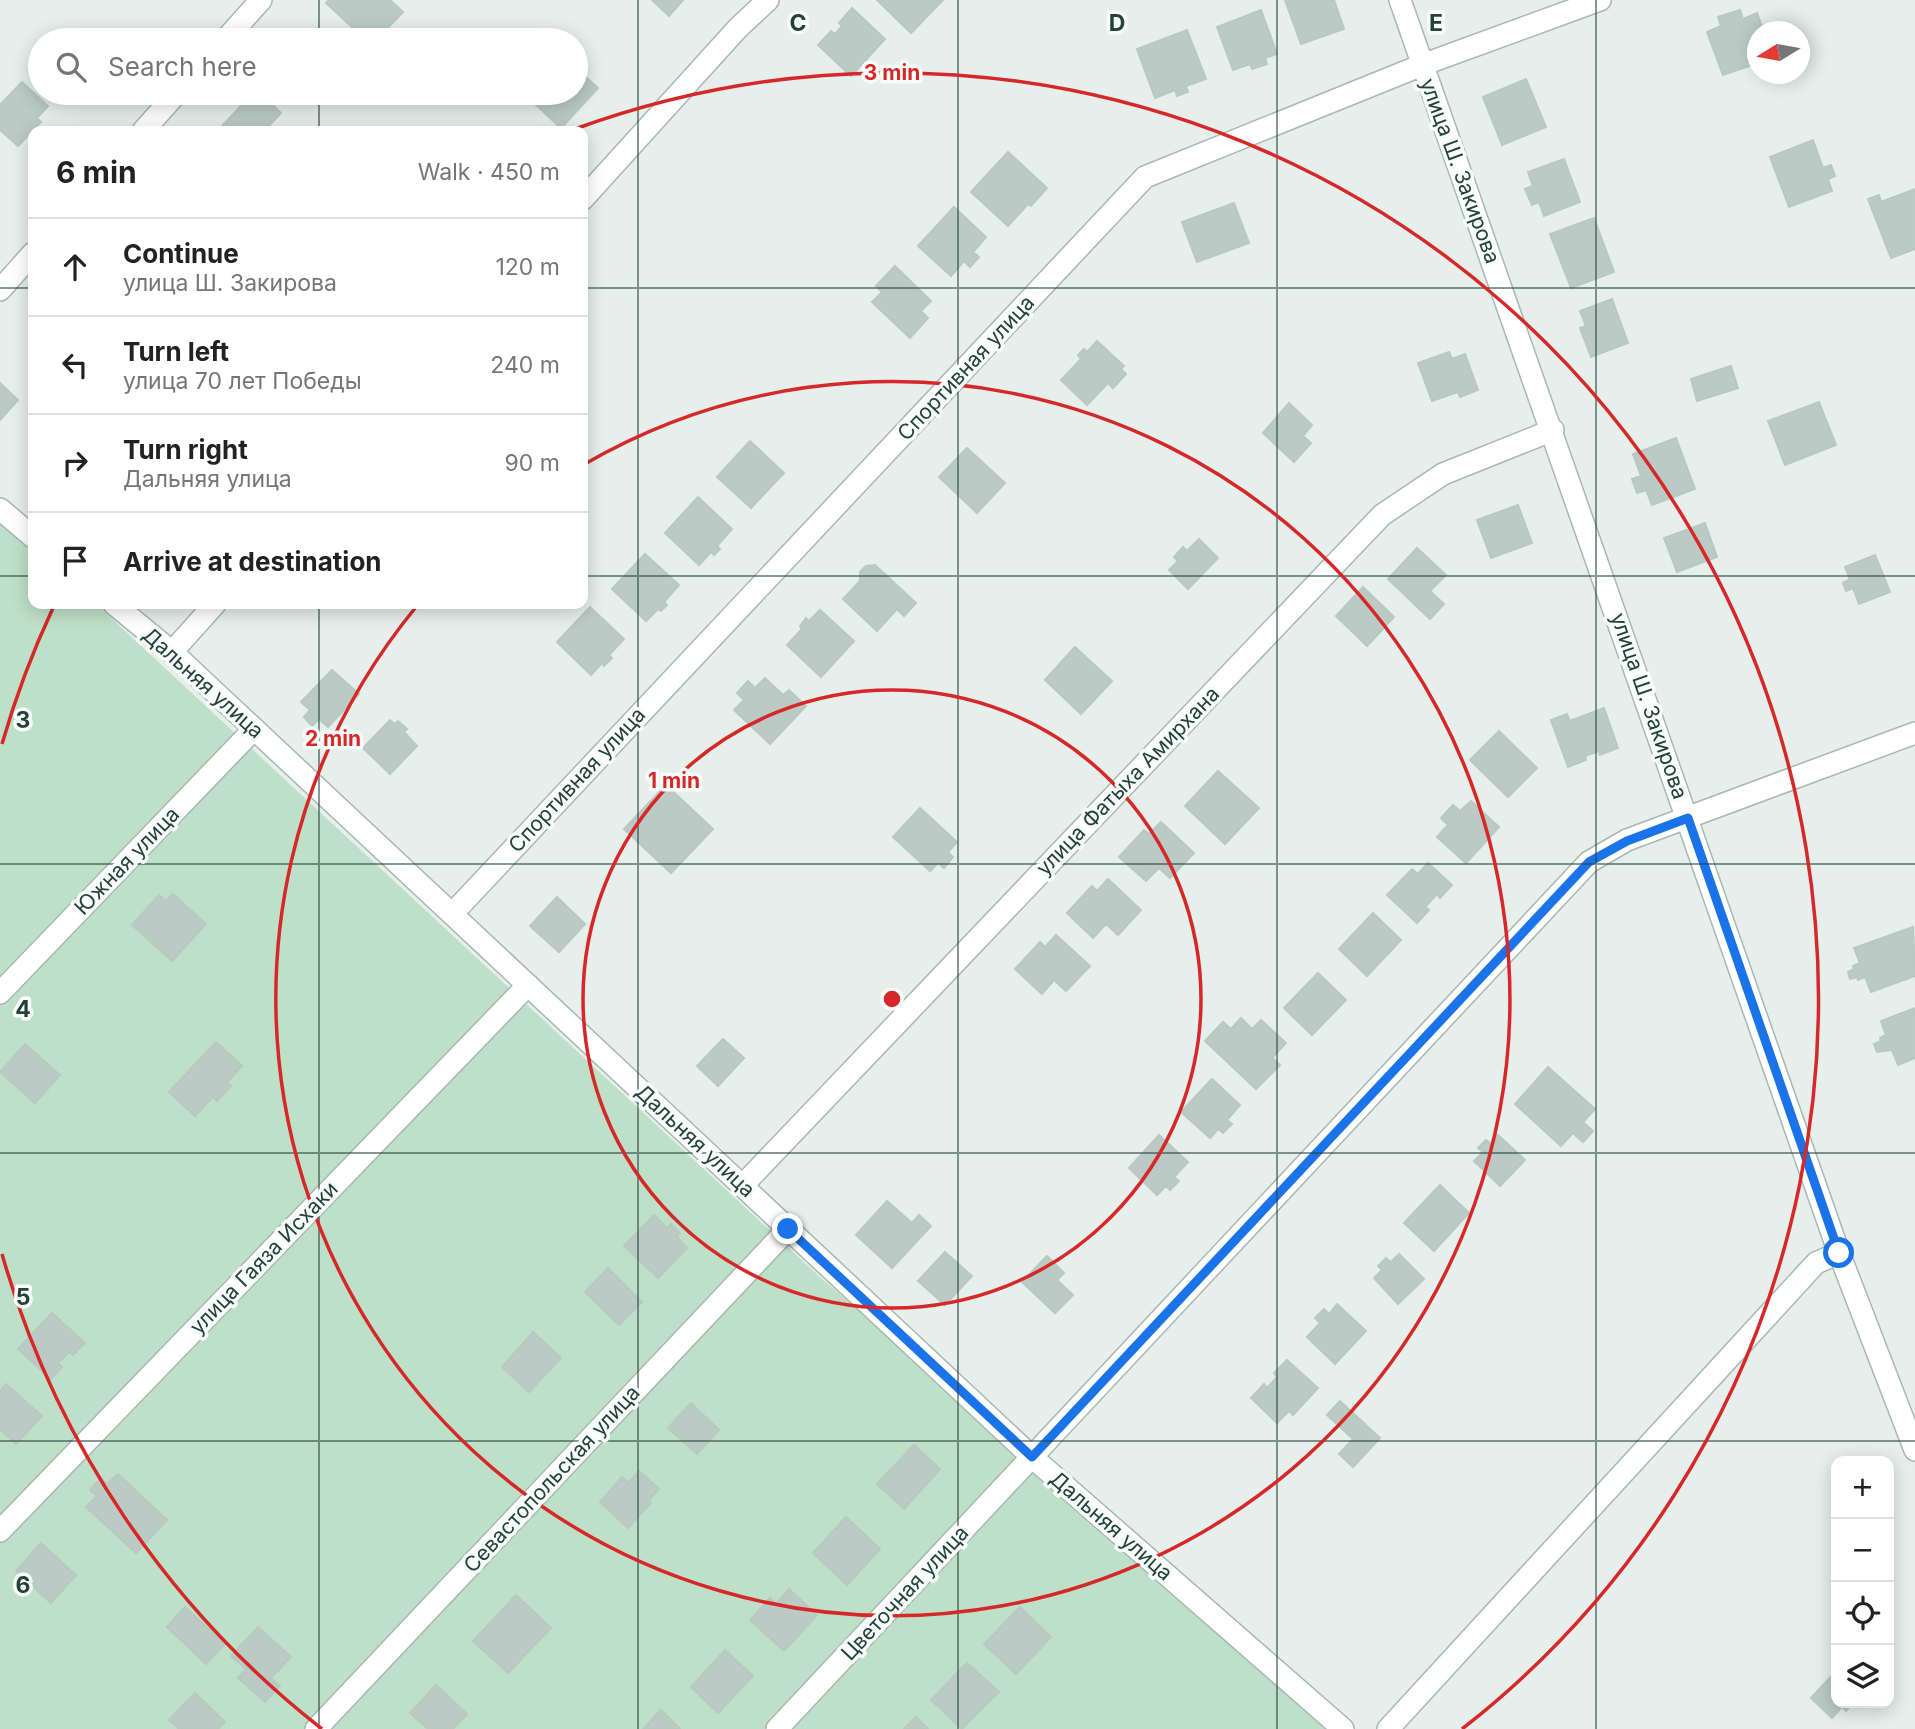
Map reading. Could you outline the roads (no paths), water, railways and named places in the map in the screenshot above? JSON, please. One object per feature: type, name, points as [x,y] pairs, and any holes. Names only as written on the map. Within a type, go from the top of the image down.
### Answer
[{"type":"street","points":[[236,28],[261,0]]},
{"type":"street","points":[[588,193],[738,28],[768,0]]},
{"type":"street","name":"улица Ш. Закирова","points":[[1400,0],[1553,430],[1839,1253],[1915,1450]]},
{"type":"street","name":"Спортивная улица","points":[[452,914],[1145,177],[1422,65],[1600,0]]},
{"type":"street","points":[[147,126],[166,105]]},
{"type":"street","points":[[0,290],[28,259]]},
{"type":"street","name":"улица Фатыха Амирхана","points":[[743,1186],[1382,515],[1443,474],[1553,430]]},
{"type":"street","points":[[0,509],[28,533]]},
{"type":"street","name":"Дальняя улица","points":[[120,609],[172,652],[1032,1457],[1343,1729]]},
{"type":"street","points":[[172,652],[211,609]]},
{"type":"street","name":"Южная улица","points":[[0,993],[254,729]]},
{"type":"street","name":"Цветочная улица","points":[[777,1729],[1589,862],[1627,841],[1915,733]]},
{"type":"street","name":"улица Гаяза Исхаки","points":[[0,1531],[527,985]]},
{"type":"street","name":"Севастопольская улица","points":[[316,1729],[788,1229]]},
{"type":"street","points":[[1388,1729],[1816,1263],[1839,1253]]}]
